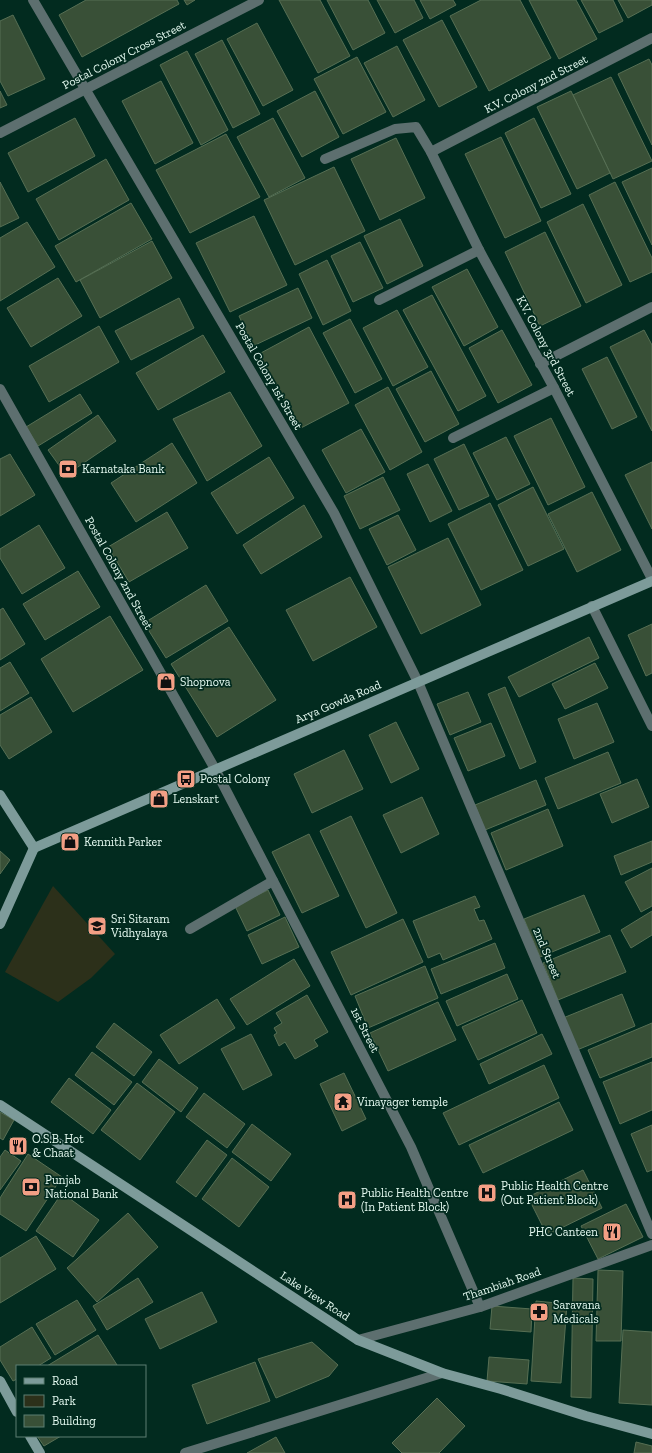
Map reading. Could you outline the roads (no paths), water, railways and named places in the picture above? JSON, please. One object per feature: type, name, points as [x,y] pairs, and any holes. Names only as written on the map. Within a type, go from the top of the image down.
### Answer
[{"type":"street","name":"Postal Colony 1st Street","points":[[33,0],[334,513],[418,682]]},
{"type":"street","name":"Postal Colony Cross Street","points":[[0,133],[259,0]]},
{"type":"street","name":"K.V. Colony 2nd Street","points":[[431,152],[652,38]]},
{"type":"street","name":"K.V. Colony 3rd Street","points":[[325,159],[395,129],[416,127],[431,152],[479,250],[554,388],[652,580]]},
{"type":"street","points":[[379,300],[479,250]]},
{"type":"street","points":[[540,364],[652,307]]},
{"type":"street","points":[[453,438],[554,388]]},
{"type":"street","name":"Postal Colony 2nd Street","points":[[0,389],[215,769]]},
{"type":"street","name":"Arya Gowda Road","points":[[34,848],[652,580]]},
{"type":"street","points":[[592,606],[652,726]]},
{"type":"street","name":"2nd Street","points":[[418,682],[652,1234]]},
{"type":"street","name":"1st Street","points":[[215,769],[411,1147],[480,1307]]},
{"type":"street","points":[[0,795],[34,848],[0,924]]},
{"type":"street","points":[[190,929],[273,881]]},
{"type":"street","name":"Lake View Road","points":[[0,1104],[358,1340],[442,1373],[652,1434]]},
{"type":"street","name":"Thambiah Road","points":[[358,1340],[480,1307],[652,1245]]},
{"type":"street","points":[[185,1453],[442,1373]]},
{"type":"street","points":[[0,1381],[16,1410]]},
{"type":"street","points":[[31,1437],[40,1453]]},
{"type":"place","name":"Karnataka Bank","points":[[68,469]]},
{"type":"place","name":"Shopnova","points":[[166,682]]},
{"type":"place","name":"Postal Colony","points":[[186,779]]},
{"type":"place","name":"Lenskart","points":[[159,799]]},
{"type":"place","name":"Kennith Parker","points":[[70,842]]},
{"type":"place","name":"Sri Sitaram Vidhyalaya","points":[[97,926]]},
{"type":"place","name":"Vinayager temple","points":[[343,1102]]},
{"type":"place","name":"O.S.B. Hot & Chaat","points":[[18,1146]]},
{"type":"place","name":"Punjab National Bank","points":[[31,1187]]},
{"type":"place","name":"Public Health Centre (Out Patient Block)","points":[[487,1193]]},
{"type":"place","name":"Public Health Centre (In Patient Block)","points":[[347,1200]]},
{"type":"place","name":"PHC Canteen","points":[[612,1232]]},
{"type":"place","name":"Saravana Medicals","points":[[539,1312]]}]
